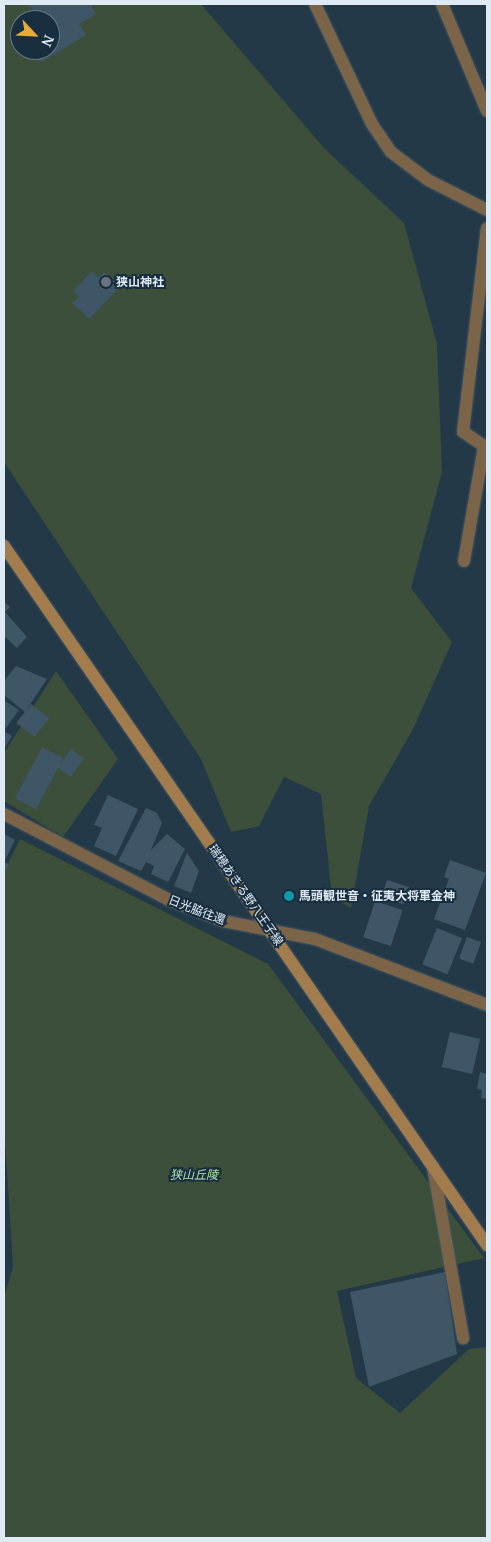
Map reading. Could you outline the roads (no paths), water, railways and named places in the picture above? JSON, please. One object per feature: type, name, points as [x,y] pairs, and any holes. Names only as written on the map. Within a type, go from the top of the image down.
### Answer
[{"type":"main road","name":"瑞穂あきる野八王子線","points":[[4,546],[272,931],[487,1245]]},
{"type":"street","points":[[315,4],[372,124],[391,152],[415,172],[487,210]]},
{"type":"street","points":[[442,4],[487,111]]},
{"type":"street","points":[[464,562],[486,447],[463,432],[487,228]]},
{"type":"street","name":"日光脇往還","points":[[4,814],[169,900],[223,921],[316,939],[487,1005]]},
{"type":"street","points":[[433,1167],[462,1338]]},
{"type":"place","name":"狭山神社","points":[[106,282]]},
{"type":"place","name":"馬頭観世音・征夷大将軍金神","points":[[289,896]]},
{"type":"park label","name":"狭山丘陵","points":[[194,1175]]}]
